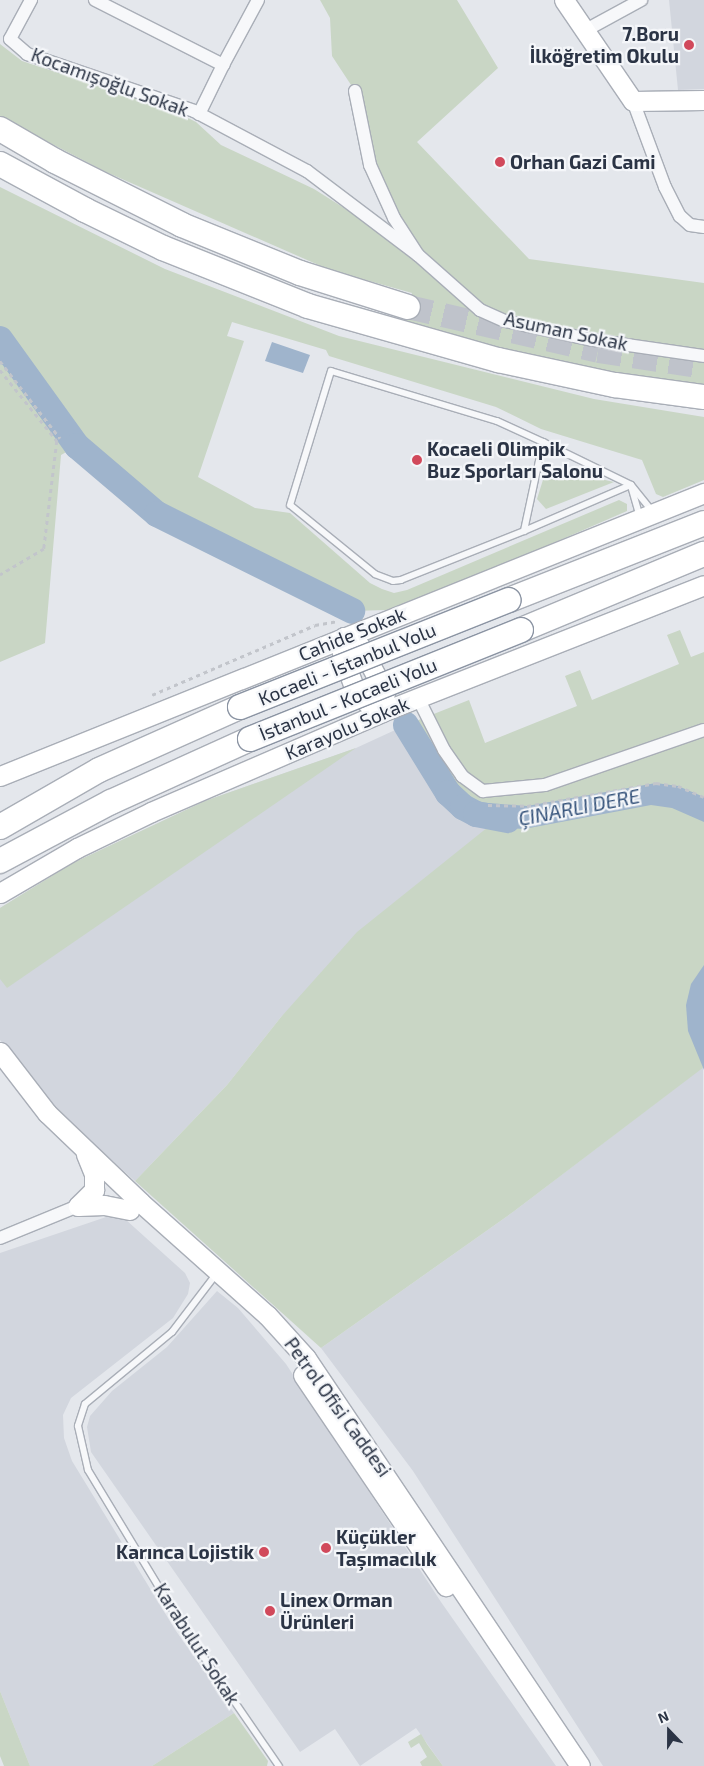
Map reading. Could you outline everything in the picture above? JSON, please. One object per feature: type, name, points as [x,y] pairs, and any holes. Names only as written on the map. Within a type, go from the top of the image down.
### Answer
[{"type":"highway","points":[[0,129],[182,225],[300,273],[408,306]]},
{"type":"highway","points":[[0,164],[85,210],[163,248],[308,306],[498,360],[615,384],[704,396]]},
{"type":"highway","name":"Kocaeli - İstanbul Yolu","points":[[0,827],[99,770],[240,707],[704,524]]},
{"type":"highway","name":"İstanbul - Kocaeli Yolu","points":[[0,860],[111,802],[250,739],[704,554]]},
{"type":"highway","points":[[0,813],[99,770]]},
{"type":"main road","points":[[564,0],[633,101],[704,100]]},
{"type":"main road","name":"Cahide Sokak","points":[[0,776],[348,644],[649,520],[704,492]]},
{"type":"main road","name":"Cahide Sokak","points":[[0,784],[649,520],[704,504]]},
{"type":"main road","name":"Karayolu Sokak","points":[[0,893],[133,820],[391,709],[704,584]]},
{"type":"main road","points":[[348,644],[385,692],[391,709]]},
{"type":"main road","points":[[348,644],[355,690],[363,701],[391,709]]},
{"type":"main road","points":[[362,721],[363,701]]},
{"type":"main road","name":"Petrol Ofisi Caddesi","points":[[0,1052],[79,1151],[135,1206],[216,1275],[267,1315],[322,1379],[580,1766]]},
{"type":"main road","name":"Petrol Ofisi Caddesi","points":[[0,1070],[40,1120],[79,1151]]},
{"type":"main road","points":[[79,1151],[94,1174],[114,1194],[135,1206]]},
{"type":"main road","points":[[78,1206],[86,1198],[88,1190],[79,1151]]},
{"type":"main road","points":[[78,1206],[94,1190],[94,1174]]},
{"type":"main road","points":[[78,1206],[114,1194]]},
{"type":"main road","points":[[78,1206],[135,1206]]},
{"type":"main road","name":"Petrol Ofisi Caddesi","points":[[216,1275],[309,1382],[567,1766]]},
{"type":"street","name":"Kocamışoğlu Sokak","points":[[31,0],[10,39],[27,54],[149,94],[199,114],[306,172],[418,255]]},
{"type":"street","points":[[95,0],[223,66]]},
{"type":"street","name":"Kocamışoğlu Sokak","points":[[199,114],[258,0]]},
{"type":"street","points":[[586,30],[641,0]]},
{"type":"street","name":"Asuman Sokak","points":[[355,91],[370,165],[394,218],[418,255],[480,310],[505,321],[593,340],[704,356]]},
{"type":"street","points":[[633,101],[664,187],[680,216],[690,225],[704,227]]},
{"type":"street","points":[[418,698],[444,750],[462,776],[483,790],[545,786],[704,730]]},
{"type":"street","points":[[0,1238],[78,1206]]},
{"type":"lane","points":[[631,485],[524,532],[410,577],[393,581],[375,574],[290,505],[332,371],[497,421],[543,442],[631,485],[649,520]]},
{"type":"lane","points":[[524,532],[543,442]]},
{"type":"lane","points":[[631,485],[649,520]]},
{"type":"lane","name":"Karabulut Sokak","points":[[216,1275],[172,1332],[85,1404],[78,1426],[88,1470],[184,1627],[279,1766]]},
{"type":"path","points":[[0,361],[60,438]]},
{"type":"path","points":[[0,370],[57,441],[44,550],[0,575]]},
{"type":"shaded area","name":"7.Boru İlköğretim Okulu","points":[[669,0],[704,0],[704,89],[678,90]]},
{"type":"shaded area","points":[[406,725],[448,793],[463,807],[497,819],[281,1017],[227,1085],[135,1181],[50,1105],[0,1040],[0,908],[73,863],[205,801],[356,748]]},
{"type":"shaded area","points":[[703,1067],[704,1766],[603,1766],[413,1471],[321,1348],[513,1212]]},
{"type":"shaded area","points":[[112,1215],[125,1219],[185,1273],[190,1283],[188,1294],[173,1318],[71,1398],[63,1415],[64,1438],[72,1461],[176,1631],[234,1713],[152,1766],[30,1766],[0,1691],[0,1253]]},
{"type":"shaded area","points":[[217,1291],[238,1308],[286,1364],[441,1602],[556,1766],[443,1766],[416,1728],[360,1766],[335,1729],[300,1752],[91,1452],[87,1427],[90,1416],[112,1391],[167,1347]]},
{"type":"green space","points":[[320,0],[457,0],[498,68],[417,142],[529,259],[704,283],[704,387],[592,372],[404,324],[412,293],[330,270],[106,172],[0,117],[0,44],[22,61],[170,109],[196,122],[221,145],[314,189],[417,254],[381,191],[355,91],[332,56],[330,18]]},
{"type":"green space","points":[[0,187],[165,269],[339,336],[594,399],[704,417],[704,480],[663,497],[656,494],[642,460],[541,429],[496,407],[329,356],[326,350],[232,322],[227,336],[244,341],[198,477],[255,508],[290,513],[370,583],[382,589],[394,593],[407,590],[619,500],[627,504],[627,511],[427,598],[386,610],[352,611],[156,511],[77,446],[61,455],[45,643],[0,662]]},
{"type":"green space","points":[[547,467],[614,482],[546,509],[537,499]]},
{"type":"green space","points":[[680,630],[691,657],[704,652],[704,1067],[513,1212],[321,1348],[135,1181],[227,1085],[281,1017],[357,932],[498,819],[463,807],[406,725],[469,700],[485,743],[577,706],[565,676],[580,670],[592,700],[679,664],[667,635]]},
{"type":"green space","points":[[356,748],[7,988],[0,979],[0,908],[73,863],[205,801]]},
{"type":"green space","points":[[0,1691],[30,1766],[4,1766],[0,1756]]},
{"type":"green space","points":[[234,1713],[268,1761],[267,1766],[152,1766]]},
{"type":"green space","points":[[421,1734],[443,1766],[422,1766],[420,1762],[427,1757],[419,1743],[411,1748],[408,1742]]},
{"type":"water","points":[[272,342],[310,355],[303,373],[265,361]]},
{"type":"water","points":[[415,722],[454,787],[477,802],[527,806],[656,783],[678,786],[704,797],[704,822],[672,808],[651,805],[524,829],[490,827],[497,819],[463,807],[448,793],[406,725]]},
{"type":"water","points":[[704,965],[704,1070],[688,1031],[686,1005],[691,984]]},
{"type":"waterway","points":[[0,339],[77,446],[157,514],[352,611]]},
{"type":"waterway","name":"ÇINARLI DERE","points":[[406,725],[448,793],[463,807],[476,814],[507,820]]},
{"type":"tunnel","points":[[408,307],[598,351],[704,367]]},
{"type":"place","name":"7.Boru İlköğretim Okulu","points":[[689,45]]},
{"type":"place","name":"Orhan Gazi Cami","points":[[500,162]]},
{"type":"place","name":"Kocaeli Olimpik Buz Sporları Salonu","points":[[417,460]]},
{"type":"place","name":"Küçükler Taşımacılık","points":[[326,1548]]},
{"type":"place","name":"Karınca Lojistik","points":[[264,1552]]},
{"type":"place","name":"Linex Orman Ürünleri","points":[[270,1611]]}]
